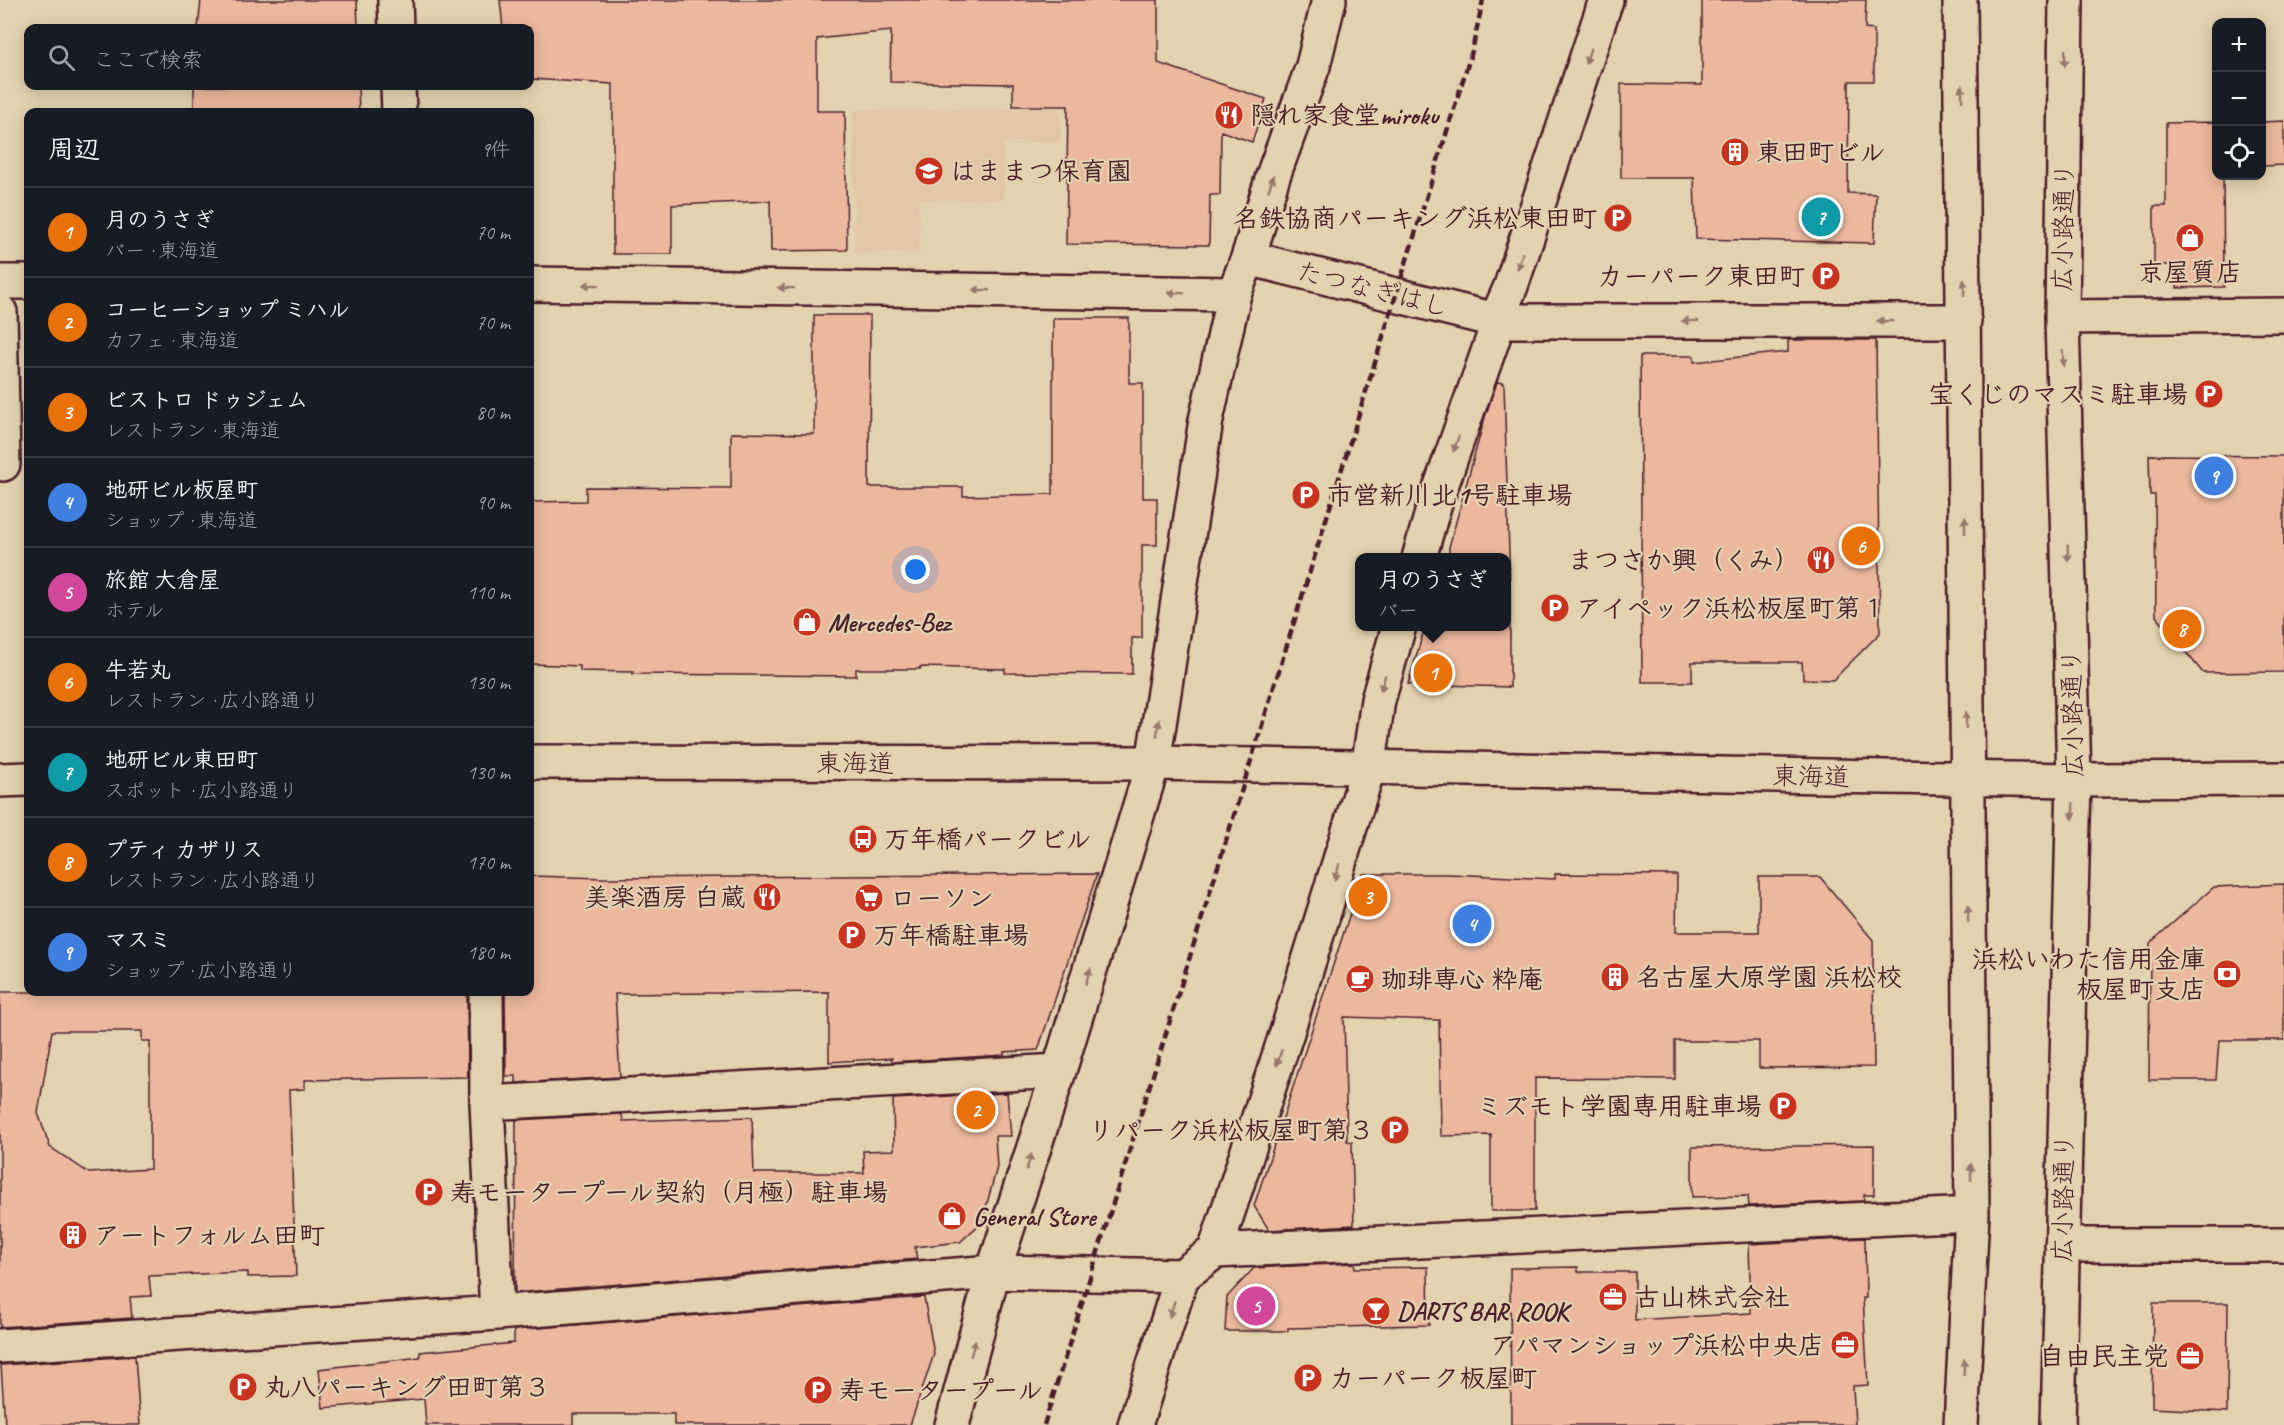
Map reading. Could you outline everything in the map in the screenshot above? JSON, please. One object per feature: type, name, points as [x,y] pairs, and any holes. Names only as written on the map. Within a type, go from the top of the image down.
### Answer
[{"type":"main road","points":[[395,0],[396,24]]},
{"type":"main road","points":[[952,1425],[993,1272],[1059,1071],[1166,764],[1206,420],[1234,294],[1313,66],[1329,0]]},
{"type":"main road","points":[[1420,553],[1434,506],[1499,321],[1501,309],[1515,275],[1606,0]]},
{"type":"main road","points":[[1960,0],[1972,1214],[1961,1425]]},
{"type":"main road","name":"広小路通り","points":[[2058,1425],[2074,780],[2062,317],[2066,0]]},
{"type":"main road","points":[[398,90],[399,108]]},
{"type":"main road","name":"たつなぎはし","points":[[1248,258],[1499,321],[1964,321]]},
{"type":"main road","points":[[0,282],[24,282]]},
{"type":"main road","points":[[534,285],[1234,294]]},
{"type":"main road","points":[[0,312],[3,464]]},
{"type":"main road","points":[[2062,317],[2284,315]]},
{"type":"main road","points":[[1215,1251],[1287,1032],[1353,769],[1378,700],[1398,631]]},
{"type":"main road","name":"東海道","points":[[534,762],[1166,764],[2074,780],[2284,779]]},
{"type":"main road","points":[[0,780],[24,779]]},
{"type":"main road","points":[[486,996],[487,1103],[497,1313]]},
{"type":"main road","points":[[487,1103],[1059,1071]]},
{"type":"main road","points":[[1135,1425],[1182,1276],[1215,1251],[1972,1214]]},
{"type":"main road","points":[[2062,1245],[2284,1245]]},
{"type":"main road","points":[[0,1346],[497,1313],[993,1272],[1182,1276]]},
{"type":"shaded area","name":"はままつ保育園","points":[[1060,108],[1061,142],[1004,142],[1004,200],[919,200],[920,253],[854,253],[853,110]]},
{"type":"building","points":[[201,0],[357,0],[358,24],[198,24]]},
{"type":"building","points":[[500,0],[1158,0],[1158,63],[1266,99],[1252,142],[1221,131],[1220,195],[1210,195],[1209,245],[1066,244],[1068,106],[1013,106],[1013,84],[890,82],[891,31],[817,39],[817,111],[845,111],[847,250],[771,251],[770,201],[672,205],[672,254],[613,254],[613,84],[534,79],[534,24],[503,24]]},
{"type":"building","points":[[1702,0],[1866,0],[1865,29],[1874,30],[1874,81],[1849,81],[1848,193],[1876,194],[1874,243],[1696,239],[1694,178],[1621,178],[1621,84],[1702,85]]},
{"type":"building","points":[[194,90],[358,90],[359,108],[194,108]]},
{"type":"building","points":[[2284,121],[2284,165],[2266,166],[2266,122]]},
{"type":"building","points":[[2212,122],[2212,180],[2223,180],[2224,287],[2177,288],[2177,265],[2154,265],[2154,206],[2166,206],[2166,123]]},
{"type":"building","points":[[814,315],[870,315],[869,487],[963,487],[963,496],[1053,494],[1053,318],[1129,318],[1129,383],[1143,383],[1143,498],[1157,498],[1157,545],[1142,545],[1142,638],[1132,638],[1132,674],[1005,673],[1005,669],[920,667],[920,669],[856,669],[856,676],[633,674],[633,672],[580,671],[580,666],[534,664],[534,502],[586,501],[586,487],[731,488],[731,433],[814,434]]},
{"type":"building","points":[[1788,340],[1876,340],[1880,633],[1833,680],[1803,679],[1802,662],[1692,662],[1692,682],[1642,682],[1640,356],[1694,356],[1694,362],[1788,352]]},
{"type":"building","points":[[1497,382],[1504,383],[1509,553],[1449,553],[1449,547]]},
{"type":"building","points":[[2149,455],[2284,456],[2284,672],[2203,673],[2156,616],[2155,495],[2150,495]]},
{"type":"building","points":[[1424,631],[1510,631],[1510,687],[1408,684]]},
{"type":"building","name":"万年橋駐車場","points":[[1097,874],[1038,1050],[1004,1052],[1004,1055],[892,1062],[892,1058],[829,1062],[829,992],[615,994],[620,1077],[516,1083],[516,1076],[506,1076],[505,996],[534,996],[534,876],[604,878]]},
{"type":"building","points":[[1363,874],[1449,874],[1555,879],[1555,874],[1677,875],[1676,932],[1759,932],[1759,877],[1820,877],[1873,940],[1874,1067],[1759,1068],[1759,1041],[1675,1041],[1675,1079],[1535,1078],[1535,1211],[1491,1211],[1491,1135],[1441,1136],[1439,1020],[1344,1017],[1347,1141],[1352,1142],[1354,1225],[1269,1230],[1254,1206]]},
{"type":"building","points":[[2284,884],[2284,1040],[2219,1040],[2216,1080],[2149,1080],[2150,943],[2214,887]]},
{"type":"building","points":[[0,992],[24,992],[24,996],[467,996],[468,1077],[305,1080],[305,1089],[289,1090],[296,1276],[248,1277],[248,1272],[149,1276],[151,1296],[130,1297],[132,1318],[0,1327]],"holes":[[[52,1031],[142,1031],[142,1041],[150,1041],[150,1169],[89,1173],[50,1147],[38,1113]]]},
{"type":"building","points":[[1007,1093],[1011,1136],[995,1136],[997,1167],[982,1222],[960,1242],[915,1247],[917,1259],[515,1293],[516,1120],[622,1114],[623,1121],[752,1117],[754,1173],[864,1173],[863,1151],[894,1150],[893,1099]]},
{"type":"building","points":[[1874,1145],[1874,1195],[1864,1195],[1864,1201],[1749,1206],[1748,1196],[1692,1197],[1692,1147]]},
{"type":"building","points":[[1865,1238],[1866,1298],[1863,1298],[1868,1385],[1853,1386],[1855,1425],[1511,1425],[1510,1268],[1578,1267],[1578,1272],[1635,1272],[1635,1320],[1751,1313],[1749,1244]]},
{"type":"building","points":[[1354,1263],[1355,1268],[1428,1267],[1429,1325],[1288,1328],[1288,1331],[1225,1331],[1227,1297],[1254,1268]]},
{"type":"building","points":[[924,1297],[934,1354],[910,1425],[674,1425],[674,1414],[573,1414],[573,1425],[426,1425],[424,1399],[323,1408],[319,1369],[420,1357],[420,1352],[514,1343],[514,1330]]},
{"type":"building","name":"自由民主党","points":[[2153,1303],[2228,1303],[2227,1412],[2152,1408]]},
{"type":"building","points":[[135,1356],[140,1425],[5,1425],[1,1365]]},
{"type":"railway","points":[[1044,1425],[1472,51],[1483,0]]},
{"type":"place","name":"隠れ家食堂miroku","points":[[1229,115]]},
{"type":"place","name":"東田町ビル","points":[[1735,152]]},
{"type":"place","name":"はままつ保育園","points":[[929,171]]},
{"type":"place","name":"地研ビル東田町","points":[[1821,217]]},
{"type":"place","name":"名鉄協商パーキング浜松東田町","points":[[1618,218]]},
{"type":"place","name":"京屋質店","points":[[2190,238]]},
{"type":"place","name":"カーパーク東田町","points":[[1826,276]]},
{"type":"place","name":"宝くじのマスミ駐車場","points":[[2209,394]]},
{"type":"place","name":"マスミ","points":[[2214,476]]},
{"type":"place","name":"市営新川北1号駐車場","points":[[1306,495]]},
{"type":"place","name":"牛若丸","points":[[1861,546]]},
{"type":"place","name":"まつさか興（くみ）","points":[[1821,560]]},
{"type":"place","name":"アイペック浜松板屋町第１","points":[[1555,608]]},
{"type":"place","name":"Mercedes-Bez","points":[[807,622]]},
{"type":"place","name":"プティ カザリス","points":[[2182,629]]},
{"type":"place","name":"月のうさぎ","points":[[1433,673]]},
{"type":"place","name":"万年橋パークビル","points":[[863,839]]},
{"type":"place","name":"美楽酒房 白蔵","points":[[767,897]]},
{"type":"place","name":"ビストロ ドゥジェム","points":[[1368,897]]},
{"type":"place","name":"ローソン","points":[[869,898]]},
{"type":"place","name":"地研ビル板屋町","points":[[1472,924]]},
{"type":"place","name":"万年橋駐車場","points":[[852,935]]},
{"type":"place","name":"浜松いわた信用金庫 板屋町支店","points":[[2227,974]]},
{"type":"place","name":"名古屋大原学園 浜松校","points":[[1615,977]]},
{"type":"place","name":"珈琲専心 粋庵","points":[[1360,979]]},
{"type":"place","name":"ミズモト学園専用駐車場","points":[[1783,1106]]},
{"type":"place","name":"コーヒーショップ ミハル","points":[[976,1110]]},
{"type":"place","name":"リパーク浜松板屋町第３","points":[[1395,1130]]},
{"type":"place","name":"寿モータープール契約（月極）駐車場","points":[[429,1192]]},
{"type":"place","name":"General Store","points":[[952,1216]]},
{"type":"place","name":"アートフォルム田町","points":[[73,1235]]},
{"type":"place","name":"古山株式会社","points":[[1613,1297]]},
{"type":"place","name":"旅館 大倉屋","points":[[1256,1306]]},
{"type":"place","name":"DARTS BAR ROOK","points":[[1376,1311]]},
{"type":"place","name":"アパマンショップ浜松中央店","points":[[1845,1345]]},
{"type":"place","name":"自由民主党","points":[[2190,1356]]},
{"type":"place","name":"カーパーク板屋町","points":[[1308,1378]]},
{"type":"place","name":"丸八パーキング田町第３","points":[[243,1387]]},
{"type":"place","name":"寿モータープール","points":[[818,1390]]}]
